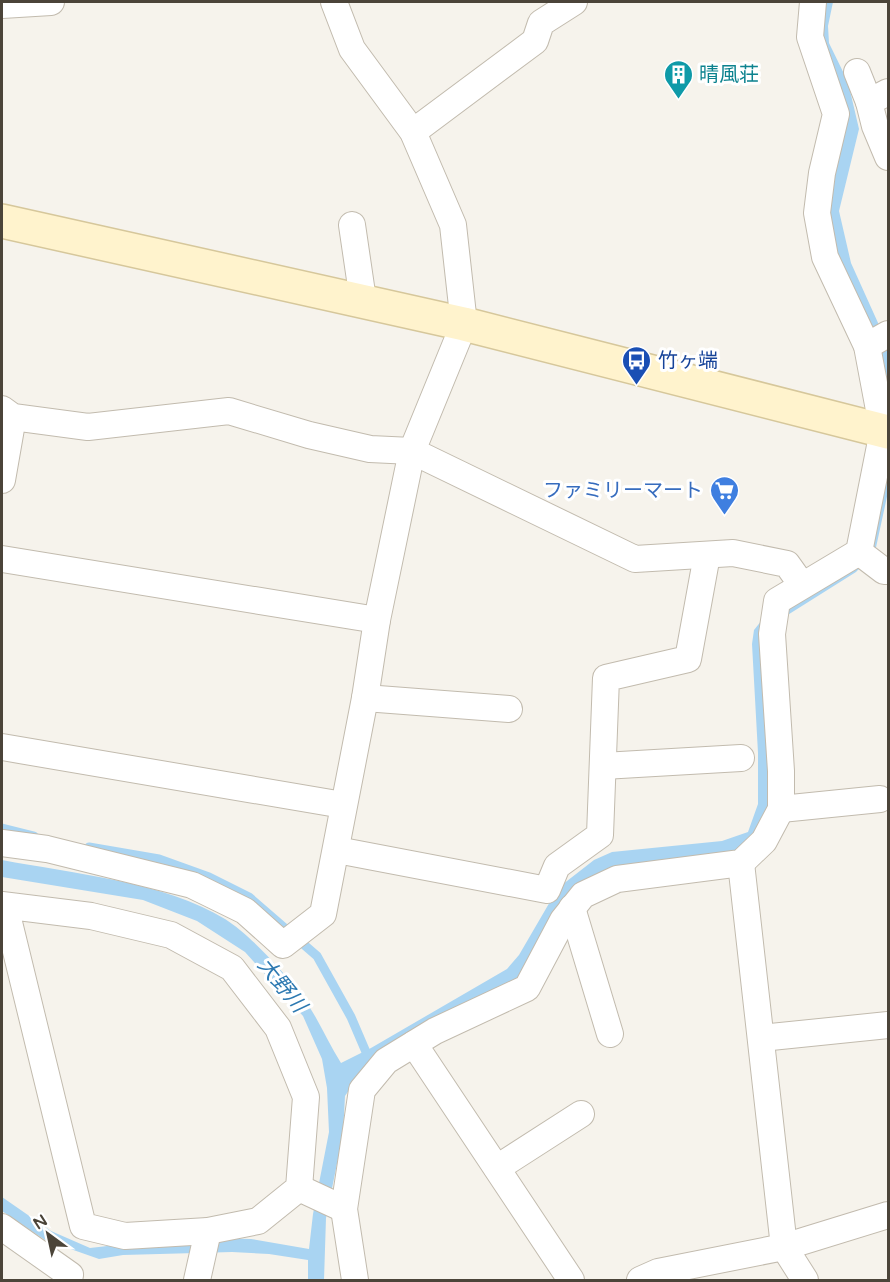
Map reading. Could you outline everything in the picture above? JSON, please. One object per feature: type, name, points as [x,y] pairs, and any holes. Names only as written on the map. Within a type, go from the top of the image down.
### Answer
[{"type":"street","points":[[2,5],[51,2]]},
{"type":"street","points":[[2,843],[47,849],[192,885],[245,911],[283,945],[323,914],[365,699],[377,620],[412,451],[464,324],[453,225],[413,132],[352,49],[334,2]]},
{"type":"street","points":[[413,132],[535,42],[541,23],[574,2]]},
{"type":"street","points":[[355,1281],[344,1209],[362,1090],[386,1061],[474,1011],[527,988],[563,920],[583,895],[617,879],[741,863],[764,841],[781,810],[781,771],[772,634],[777,601],[859,552],[886,431],[878,340],[825,257],[817,213],[822,173],[836,114],[810,37],[813,2]]},
{"type":"street","points":[[857,72],[879,97],[875,126],[888,157]]},
{"type":"street","points":[[2,221],[363,300],[886,431]]},
{"type":"street","points":[[352,225],[363,300]]},
{"type":"street","points":[[2,480],[7,413],[88,427],[229,411],[309,435],[360,447],[412,451],[635,559],[733,554],[787,564],[802,585]]},
{"type":"street","points":[[859,552],[886,571]]},
{"type":"street","points":[[337,850],[547,890],[557,867],[600,835],[606,678],[688,659],[707,555]]},
{"type":"street","points":[[2,559],[377,620]]},
{"type":"street","points":[[365,699],[509,709]]},
{"type":"street","points":[[2,747],[343,805]]},
{"type":"street","points":[[603,766],[741,758]]},
{"type":"street","points":[[781,810],[880,799]]},
{"type":"street","points":[[741,863],[784,1247],[805,1281]]},
{"type":"street","points":[[3,905],[90,916],[171,935],[232,968],[278,1028],[306,1097],[299,1188],[258,1221],[208,1231],[125,1236],[83,1226],[3,905]]},
{"type":"street","points":[[572,908],[610,1035]]},
{"type":"street","points":[[761,1038],[888,1024]]},
{"type":"street","points":[[414,1044],[571,1281]]},
{"type":"street","points":[[497,1168],[581,1114]]},
{"type":"street","points":[[299,1188],[344,1209]]},
{"type":"street","points":[[640,1281],[658,1272],[784,1247],[888,1215]]},
{"type":"street","points":[[2,1227],[69,1275],[69,1281]]},
{"type":"street","points":[[199,1269],[208,1231]]},
{"type":"water","points":[[817,2],[833,2],[828,26],[829,43],[848,82],[859,129],[839,211],[851,263],[888,345],[888,407],[828,248],[827,174]]},
{"type":"water","name":"大野川","points":[[888,434],[888,492],[875,552],[856,572],[786,616],[769,823],[746,847],[725,853],[625,866],[519,980],[364,1068],[345,1096],[343,1134],[326,1218],[324,1280],[308,1280],[308,1260],[269,1254],[232,1252],[123,1255],[99,1259],[45,1240],[2,1211],[2,1197],[51,1231],[90,1248],[160,1240],[213,1238],[251,1239],[309,1249],[313,1214],[329,1132],[327,1088],[322,1059],[303,1016],[245,952],[197,921],[143,900],[2,877],[2,860],[117,880],[175,896],[225,919],[265,953],[299,992],[341,1063],[507,969],[519,955],[558,888],[594,860],[612,852],[722,841],[748,832],[758,804],[758,753],[752,644],[754,630],[762,620],[853,560]]},
{"type":"waterway","points":[[2,828],[34,836]]},
{"type":"waterway","points":[[89,847],[159,859],[209,877],[249,897],[317,956],[351,1017],[369,1059]]},
{"type":"place","name":"晴風荘","points":[[678,100]]},
{"type":"place","name":"竹ヶ端","points":[[637,386]]},
{"type":"place","name":"ファミリーマート","points":[[724,516]]}]
